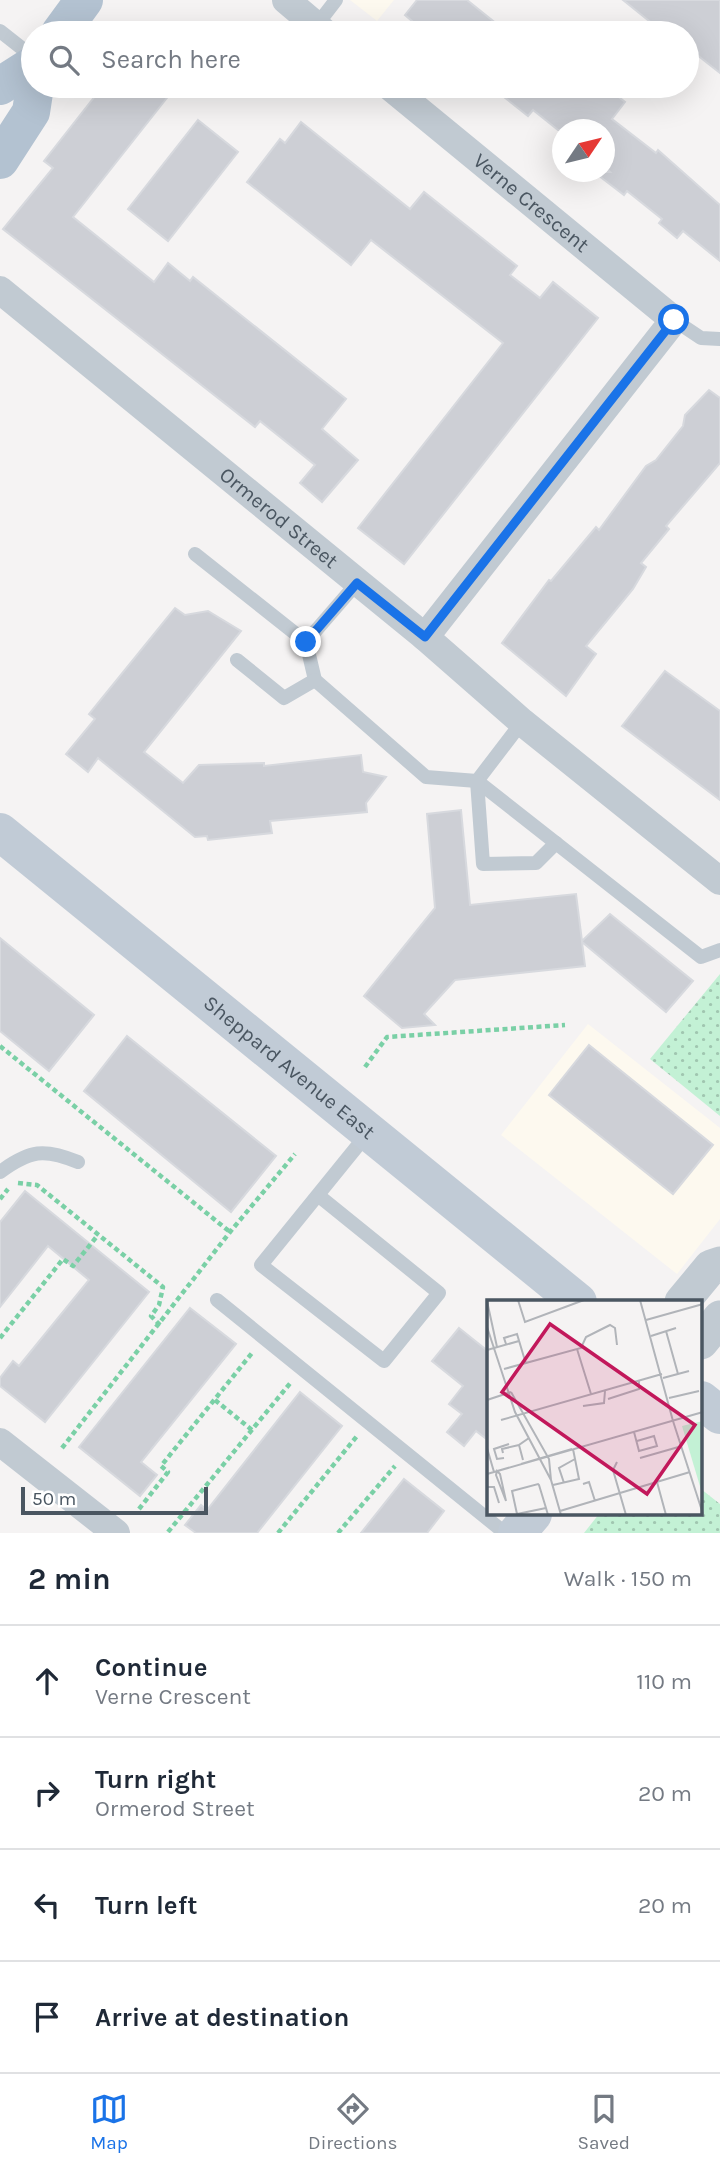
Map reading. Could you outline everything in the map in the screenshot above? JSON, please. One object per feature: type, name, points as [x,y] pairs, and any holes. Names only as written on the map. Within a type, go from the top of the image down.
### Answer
[{"type":"main road","points":[[69,21],[84,0]]},
{"type":"main road","points":[[0,86],[21,73]]},
{"type":"main road","points":[[0,160],[31,112],[33,98]]},
{"type":"main road","name":"Sheppard Avenue East","points":[[0,832],[576,1300]]},
{"type":"main road","points":[[702,1401],[720,1415]]},
{"type":"main road","points":[[517,1533],[531,1516]]},
{"type":"street","points":[[286,0],[311,21]]},
{"type":"street","name":"Verne Crescent","points":[[404,98],[674,320]]},
{"type":"street","name":"Ormerod Street","points":[[0,290],[425,637],[522,722],[720,881]]},
{"type":"street","points":[[425,637],[674,320]]},
{"type":"street","points":[[684,1300],[711,1267],[720,1264]]},
{"type":"street","points":[[702,1341],[720,1318]]},
{"type":"street","points":[[0,1442],[116,1533]]},
{"type":"lane","points":[[324,21],[336,0]]},
{"type":"lane","points":[[0,32],[21,48]]},
{"type":"lane","name":"Verne Crescent","points":[[674,320],[701,338],[720,339]]},
{"type":"lane","points":[[195,554],[306,642],[315,680],[426,777],[477,781],[701,957],[720,950]]},
{"type":"lane","points":[[306,642],[357,583]]},
{"type":"lane","points":[[237,660],[284,698],[315,680]]},
{"type":"lane","points":[[522,722],[477,781],[483,864],[536,863],[556,843]]},
{"type":"lane","points":[[319,1196],[439,1293],[384,1361],[261,1265],[369,1132]]},
{"type":"lane","points":[[0,1172],[34,1152],[56,1153],[78,1162]]},
{"type":"lane","points":[[217,1300],[505,1533]]},
{"type":"path","points":[[365,1067],[387,1037],[565,1025]]},
{"type":"path","points":[[0,1046],[230,1232]]},
{"type":"path","points":[[62,1448],[230,1232],[295,1154]]},
{"type":"path","points":[[0,1199],[13,1183],[37,1185],[163,1287],[159,1305],[151,1316],[160,1325]]},
{"type":"path","points":[[0,1338],[63,1259],[73,1266],[98,1235]]},
{"type":"path","points":[[139,1509],[168,1472],[161,1466],[264,1338]]},
{"type":"path","points":[[168,1532],[303,1368]]},
{"type":"path","points":[[215,1400],[252,1430]]},
{"type":"path","points":[[278,1533],[368,1421]]},
{"type":"path","points":[[338,1533],[406,1451]]},
{"type":"shaded area","points":[[350,0],[394,0],[377,21]]},
{"type":"shaded area","points":[[588,1024],[720,1128],[720,1219],[677,1274],[501,1135]]},
{"type":"green space","points":[[720,974],[720,1116],[650,1059]]},
{"type":"green space","points":[[702,1490],[720,1504],[720,1533],[584,1533],[597,1516],[702,1516]]},
{"type":"building","points":[[417,0],[467,0],[493,21],[412,21],[405,15]]},
{"type":"building","points":[[623,0],[720,0],[720,73],[699,56],[699,21],[649,21]]},
{"type":"building","points":[[94,98],[167,98],[73,217],[154,282],[168,263],[190,281],[193,277],[346,399],[322,429],[358,460],[322,502],[300,483],[315,465],[260,421],[255,427],[3,229],[53,168],[44,161]]},
{"type":"building","points":[[505,98],[620,98],[625,102],[612,119],[552,119],[552,125],[533,110],[528,116]]},
{"type":"building","points":[[198,120],[238,152],[168,241],[128,209]]},
{"type":"building","points":[[615,121],[656,153],[658,150],[720,205],[720,261],[683,231],[677,238],[659,223],[662,219],[627,191],[624,195],[607,182],[615,182]]},
{"type":"building","points":[[301,122],[410,209],[424,192],[517,266],[510,275],[540,298],[553,282],[598,318],[404,564],[358,528],[503,343],[371,240],[351,265],[247,182],[280,139],[285,143]]},
{"type":"building","points":[[709,390],[720,398],[720,463],[666,526],[669,529],[641,563],[646,567],[633,589],[586,646],[596,654],[566,696],[502,643],[549,580],[551,581],[596,527],[599,530],[646,466],[656,460],[683,426],[685,415]]},
{"type":"building","points":[[175,608],[185,615],[208,611],[241,631],[144,752],[183,783],[199,765],[264,763],[264,766],[361,755],[363,772],[386,777],[366,803],[367,812],[270,821],[272,833],[208,840],[207,836],[195,837],[98,758],[88,772],[66,754],[95,719],[89,714]]},
{"type":"building","points":[[665,671],[720,711],[720,800],[622,726]]},
{"type":"building","points":[[461,810],[470,905],[576,894],[582,941],[610,914],[693,981],[666,1012],[582,942],[585,966],[455,980],[424,1014],[435,1025],[402,1028],[364,996],[435,908],[427,814]]},
{"type":"building","points":[[0,938],[94,1015],[49,1071],[0,1031]]},
{"type":"building","points":[[127,1036],[276,1156],[231,1212],[84,1091]]},
{"type":"building","points":[[589,1045],[713,1145],[673,1194],[549,1095]]},
{"type":"building","points":[[25,1191],[149,1292],[45,1422],[0,1386],[0,1378],[13,1361],[19,1366],[89,1280],[48,1246],[0,1307],[0,1222]]},
{"type":"building","points":[[190,1308],[236,1344],[141,1462],[157,1475],[140,1496],[79,1447]]},
{"type":"building","points":[[459,1328],[487,1350],[487,1439],[476,1431],[464,1446],[447,1432],[462,1414],[449,1404],[463,1386],[432,1361]]},
{"type":"building","points":[[300,1392],[342,1426],[257,1533],[196,1533],[185,1525],[201,1505],[207,1510]]},
{"type":"building","points":[[404,1479],[444,1511],[427,1533],[361,1533]]},
{"type":"route","points":[[306,642],[357,583],[425,637],[674,320]]}]
